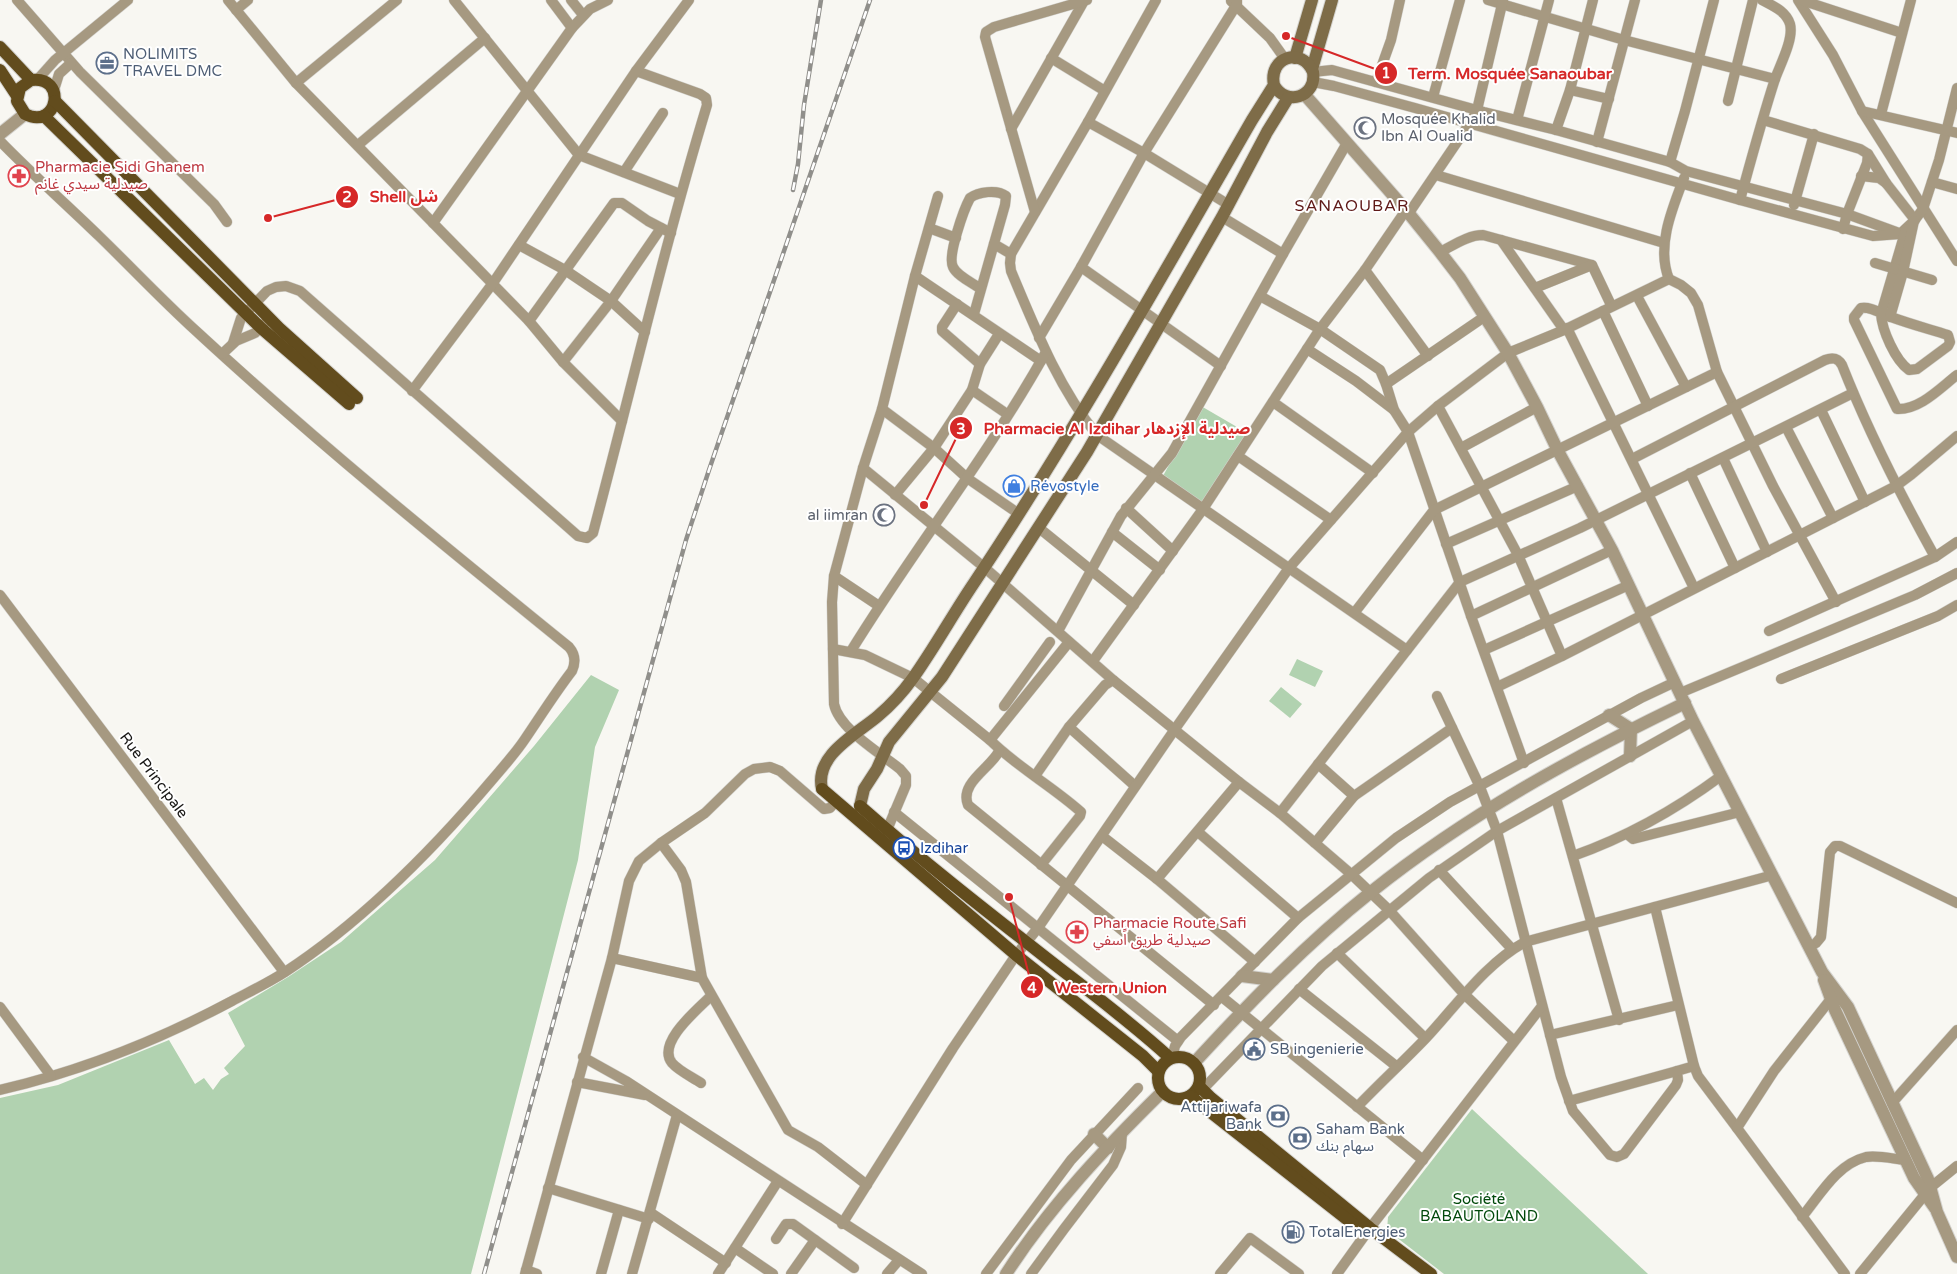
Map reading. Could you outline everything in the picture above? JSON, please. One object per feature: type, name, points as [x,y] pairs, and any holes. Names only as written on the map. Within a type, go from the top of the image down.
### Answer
[{"type":"main road","points":[[1312,0],[1290,58],[1276,67],[1273,79],[1274,85],[1280,93],[1288,98],[1305,95],[1313,75],[1332,0]]},
{"type":"main road","points":[[0,47],[35,80],[47,83],[54,96],[250,308]]},
{"type":"main road","points":[[1290,58],[1305,61],[1313,75]]},
{"type":"main road","points":[[0,70],[17,96],[19,106],[25,114],[34,117],[44,116],[51,110],[54,96]]},
{"type":"main road","points":[[17,96],[23,84],[35,80]]},
{"type":"main road","points":[[1158,1071],[1143,1056],[1016,955],[822,789],[821,775],[830,758],[842,744],[887,708],[913,678],[1081,415],[1274,85]]},
{"type":"main road","points":[[1171,1058],[1134,1026],[887,830],[860,806],[864,789],[874,775],[893,736],[931,692],[1003,584],[1097,435],[1162,324],[1229,205],[1267,132],[1288,98]]},
{"type":"main road","points":[[44,116],[265,323],[353,401]]},
{"type":"main road","points":[[1181,1057],[1194,1063],[1200,1074],[1197,1091],[1175,1099],[1162,1092],[1158,1084],[1158,1071],[1163,1063],[1171,1058],[1181,1057]]},
{"type":"main road","points":[[1197,1091],[1419,1274]]},
{"type":"main road","points":[[1368,1231],[1431,1274]]},
{"type":"street","points":[[16,0],[62,54],[214,204],[227,222]]},
{"type":"street","points":[[35,80],[62,54],[128,0]]},
{"type":"street","points":[[228,0],[296,83],[529,321],[563,362],[622,421]]},
{"type":"street","points":[[236,10],[248,0]]},
{"type":"street","points":[[296,83],[397,0]]},
{"type":"street","points":[[454,0],[579,155],[680,194]]},
{"type":"street","points":[[551,0],[572,28]]},
{"type":"street","points":[[571,0],[583,15]]},
{"type":"street","points":[[432,223],[572,28],[590,9],[608,0]]},
{"type":"street","points":[[412,391],[519,245],[636,71],[689,0]]},
{"type":"street","points":[[1011,129],[1086,0]]},
{"type":"street","points":[[1035,212],[985,37],[986,32],[994,27],[1086,0]]},
{"type":"street","points":[[1156,0],[1011,254],[1011,271],[1040,338],[1043,356],[1081,415],[1097,435],[1202,509],[1355,612],[1407,650]]},
{"type":"street","points":[[1376,82],[1390,40],[1400,0]]},
{"type":"street","points":[[1433,97],[1460,0]]},
{"type":"street","points":[[1488,0],[1503,2],[1531,14],[1545,16],[1624,40],[1775,79]]},
{"type":"street","points":[[1517,120],[1549,0]]},
{"type":"street","points":[[1556,130],[1570,90],[1593,0]]},
{"type":"street","points":[[1597,142],[1635,0]]},
{"type":"street","points":[[1670,162],[1714,0]]},
{"type":"street","points":[[1728,101],[1753,0]]},
{"type":"street","points":[[1740,200],[1775,79],[1790,37],[1790,26],[1786,17],[1778,9],[1762,0]]},
{"type":"street","points":[[1882,114],[1911,0]]},
{"type":"street","points":[[1040,338],[1144,153],[1235,1],[1290,58]]},
{"type":"street","points":[[1093,662],[1202,509],[1320,329],[1436,175],[1470,123],[1477,110],[1503,2]]},
{"type":"street","points":[[1802,2],[1902,32]]},
{"type":"street","points":[[1802,2],[1833,55],[1862,111],[1956,259]]},
{"type":"street","points":[[358,146],[485,38]]},
{"type":"street","points":[[1051,58],[1105,91]]},
{"type":"street","points":[[54,96],[58,74],[71,63]]},
{"type":"street","points":[[1313,75],[1332,70],[1670,162],[1686,171],[1744,185],[1903,231]]},
{"type":"street","points":[[233,343],[240,321],[250,308],[267,292],[276,288],[291,287],[300,291],[582,538],[587,538],[593,533],[680,194],[707,105],[706,98],[700,94],[636,71]]},
{"type":"street","points":[[1313,75],[1334,86],[1873,236],[1903,231],[1923,209],[1952,131],[1957,88]]},
{"type":"street","points":[[1570,90],[1609,100]]},
{"type":"street","points":[[1305,95],[1408,211],[1440,252],[1508,353],[1558,451],[1612,550],[1721,776],[1822,972],[1905,1160],[1928,1192]]},
{"type":"street","points":[[1862,111],[1952,131]]},
{"type":"street","points":[[624,172],[663,113]]},
{"type":"street","points":[[0,134],[25,114]]},
{"type":"street","points":[[1763,120],[1855,147],[1868,154],[1886,183],[1914,221]]},
{"type":"street","points":[[1088,122],[1144,153],[1229,205]]},
{"type":"street","points":[[1793,213],[1794,199],[1814,134]]},
{"type":"street","points":[[0,141],[44,186],[222,354],[444,545],[569,647],[574,658],[572,671],[523,742],[457,820],[369,908],[284,972],[208,1014],[164,1035],[119,1053],[51,1076],[0,1090]]},
{"type":"street","points":[[1058,631],[1126,508],[1172,453],[1347,143]]},
{"type":"street","points":[[1843,229],[1867,163],[1868,154]]},
{"type":"street","points":[[1686,171],[1664,243],[1663,260],[1669,279],[1682,285],[1691,293],[1698,305],[1718,372],[1799,536],[1836,602]]},
{"type":"street","points":[[1436,175],[1664,243]]},
{"type":"street","points":[[1861,176],[1879,178],[1886,183]]},
{"type":"street","points":[[1932,182],[1957,189]]},
{"type":"street","points":[[974,314],[1006,200],[1004,194],[1000,193],[982,193],[970,198],[956,238],[952,265],[954,270],[981,289]]},
{"type":"street","points":[[887,830],[906,780],[903,772],[854,734],[841,721],[835,709],[832,588],[863,468],[882,409],[915,276],[938,196]]},
{"type":"street","points":[[529,321],[614,203],[622,203],[671,233]]},
{"type":"street","points":[[1222,217],[1283,254]]},
{"type":"street","points":[[1914,221],[1886,315],[1882,322],[1900,363],[1908,370],[1917,369],[1948,346],[1950,342],[1948,335],[1886,315],[1862,307],[1854,317],[1854,320],[1897,408],[1916,406],[1957,375]]},
{"type":"street","points":[[563,362],[611,301],[661,228]]},
{"type":"street","points":[[929,228],[956,238]]},
{"type":"street","points":[[1898,270],[1903,231]]},
{"type":"street","points":[[1440,252],[1474,235],[1484,235],[1592,265]]},
{"type":"street","points":[[1501,240],[1565,329],[1614,422],[1694,588]]},
{"type":"street","points":[[994,244],[1011,254]]},
{"type":"street","points":[[519,245],[565,270],[611,301],[645,332]]},
{"type":"street","points":[[1874,263],[1932,280]]},
{"type":"street","points":[[1535,288],[1592,265]]},
{"type":"street","points":[[1592,265],[1607,308],[1648,406]]},
{"type":"street","points":[[1081,267],[1221,366]]},
{"type":"street","points":[[1365,270],[1428,356]]},
{"type":"street","points":[[915,276],[974,314],[999,334],[1043,356]]},
{"type":"street","points":[[842,1224],[953,1048],[1016,955],[1067,887],[1135,786],[1289,568],[1408,432],[1438,406],[1508,353],[1637,296],[1669,279]]},
{"type":"street","points":[[1260,296],[1320,329],[1380,370],[1394,410],[1408,432],[1471,616],[1524,762]]},
{"type":"street","points":[[1637,296],[1686,387]]},
{"type":"street","points":[[957,304],[942,327],[942,331],[980,364]]},
{"type":"street","points":[[1386,384],[1484,317]]},
{"type":"street","points":[[222,354],[242,337],[255,334],[265,323]]},
{"type":"street","points":[[894,495],[934,448],[972,390],[980,364],[999,334]]},
{"type":"street","points":[[1307,350],[1356,381],[1394,410]]},
{"type":"street","points":[[851,651],[879,606],[967,478],[1043,356]]},
{"type":"street","points":[[1632,459],[1831,358],[1839,360],[1870,433],[1896,486],[1935,556]]},
{"type":"street","points":[[1355,612],[1434,510],[1483,488],[1718,372]]},
{"type":"street","points":[[972,390],[1007,414]]},
{"type":"street","points":[[1280,813],[1460,582],[1596,520],[1853,393]]},
{"type":"street","points":[[1272,402],[1373,473]]},
{"type":"street","points":[[1438,406],[1518,555],[1562,656]]},
{"type":"street","points":[[1461,448],[1537,407]]},
{"type":"street","points":[[882,409],[934,448],[967,478],[1019,514]]},
{"type":"street","points":[[1821,410],[1865,502]]},
{"type":"street","points":[[1786,427],[1833,518]]},
{"type":"street","points":[[1497,687],[1562,656],[1896,486],[1957,436]]},
{"type":"street","points":[[1238,456],[1331,520]]},
{"type":"street","points":[[1723,458],[1767,552]]},
{"type":"street","points":[[863,468],[1003,584],[1113,680],[1238,782],[1280,813],[1351,874],[1389,910],[1464,994],[1514,1041]]},
{"type":"street","points":[[1690,473],[1735,568]]},
{"type":"street","points":[[1446,544],[1500,522],[1578,486]]},
{"type":"street","points":[[1126,508],[1173,551]]},
{"type":"street","points":[[1039,528],[1134,605]]},
{"type":"street","points":[[1112,532],[1160,570]]},
{"type":"street","points":[[1769,631],[1935,556],[1957,542]]},
{"type":"street","points":[[1471,616],[1612,550]]},
{"type":"street","points":[[1171,1058],[1178,1041],[1298,918],[1351,874],[1419,822],[1609,715],[1680,693],[1915,595],[1957,573]]},
{"type":"street","points":[[834,576],[879,606]]},
{"type":"street","points":[[1484,650],[1629,585]]},
{"type":"street","name":"Rue Principale","points":[[0,595],[284,972]]},
{"type":"street","points":[[1780,679],[1938,616],[1957,606]]},
{"type":"street","points":[[1004,706],[1050,642]]},
{"type":"street","points":[[990,740],[1069,642]]},
{"type":"street","points":[[833,649],[864,655],[913,678],[990,740],[999,750],[1081,812],[1080,816],[1041,865]]},
{"type":"street","points":[[1030,670],[1040,678]]},
{"type":"street","points":[[1035,776],[1069,727],[1104,685],[1113,680]]},
{"type":"street","points":[[1194,1063],[1273,980],[1370,892],[1428,849],[1489,809],[1631,729],[1680,693]]},
{"type":"street","points":[[1436,696],[1480,787],[1497,831],[1542,1006],[1569,1101],[1574,1111],[1610,1155],[1617,1158],[1624,1154],[1676,1085],[1678,1080],[1677,1071]]},
{"type":"street","points":[[1609,715],[1631,729]]},
{"type":"street","points":[[1197,1091],[1337,953],[1439,870],[1497,831],[1694,721]]},
{"type":"street","points":[[1069,727],[1135,786]]},
{"type":"street","points":[[1315,843],[1354,796],[1452,728]]},
{"type":"street","points":[[1630,756],[1631,729]]},
{"type":"street","points":[[999,750],[971,784],[967,793],[966,800],[968,805],[1214,1005]]},
{"type":"street","points":[[1318,764],[1354,796]]},
{"type":"street","points":[[537,1274],[525,1272],[583,1057],[612,958],[633,870],[638,861],[705,813],[745,774],[759,767],[770,767],[780,771],[824,809],[830,808],[836,801]]},
{"type":"street","points":[[1573,856],[1627,834],[1683,803],[1721,776]]},
{"type":"street","points":[[1157,879],[1238,782]]},
{"type":"street","points":[[1556,798],[1619,1020]]},
{"type":"street","points":[[894,812],[1178,1041]]},
{"type":"street","points":[[1627,834],[1630,838],[1636,838],[1740,812]]},
{"type":"street","points":[[1198,832],[1298,918]]},
{"type":"street","points":[[1102,836],[1157,879],[1255,962]]},
{"type":"street","points":[[661,843],[681,870],[686,882],[702,978],[788,1130],[818,1147],[867,1185]]},
{"type":"street","points":[[1809,947],[1821,937],[1830,852],[1835,846],[1840,846],[1957,903]]},
{"type":"street","points":[[1439,870],[1512,949]]},
{"type":"street","points":[[1358,1107],[1425,1038],[1464,994],[1512,949],[1525,942],[1773,875]]},
{"type":"street","points":[[1655,907],[1678,1005],[1698,1076],[1845,1274]]},
{"type":"street","points":[[1337,953],[1425,1038]]},
{"type":"street","points":[[612,958],[702,978]]},
{"type":"street","points":[[1242,976],[1273,980]]},
{"type":"street","points":[[1299,989],[1396,1066]]},
{"type":"street","points":[[1833,995],[1848,1007],[1892,1103],[1957,1258]]},
{"type":"street","points":[[1737,1128],[1774,1071],[1833,995]]},
{"type":"street","points":[[702,1083],[673,1064],[668,1056],[668,1046],[672,1037],[711,996]]},
{"type":"street","points":[[1222,997],[1423,1160]]},
{"type":"street","points":[[1550,1035],[1678,1005]]},
{"type":"street","points":[[1337,1274],[1368,1231],[1542,1006]]},
{"type":"street","points":[[0,1007],[51,1076]]},
{"type":"street","points":[[1892,1103],[1957,1030]]},
{"type":"street","points":[[583,1057],[616,1074],[842,1224],[922,1274]]},
{"type":"street","points":[[1569,1101],[1694,1066]]},
{"type":"street","points":[[577,1082],[646,1095]]},
{"type":"street","points":[[986,1274],[1062,1172],[1094,1134],[1138,1088]]},
{"type":"street","points":[[1006,1274],[1060,1201],[1162,1092]]},
{"type":"street","points":[[632,1274],[650,1216],[677,1115]]},
{"type":"street","points":[[1031,1274],[1113,1165],[1119,1153],[1122,1133]]},
{"type":"street","points":[[1094,1134],[1108,1148]]},
{"type":"street","points":[[1802,1217],[1842,1169],[1852,1163],[1868,1157],[1905,1160]]},
{"type":"street","points":[[1860,1274],[1928,1192],[1957,1166]]},
{"type":"street","points":[[718,1274],[778,1181]]},
{"type":"street","points":[[548,1188],[620,1210],[650,1216],[726,1263]]},
{"type":"street","points":[[601,1274],[620,1210]]},
{"type":"street","points":[[776,1239],[786,1224],[790,1223],[854,1268]]},
{"type":"street","points":[[1220,1274],[1250,1238],[1299,1274]]},
{"type":"street","points":[[791,1274],[814,1240]]},
{"type":"street","points":[[735,1248],[773,1274]]},
{"type":"street","points":[[887,1274],[899,1260]]},
{"type":"green space","points":[[1201,406],[1249,434],[1201,507],[1163,476]]},
{"type":"green space","points":[[1297,659],[1323,671],[1315,687],[1289,675]]},
{"type":"green space","points":[[591,675],[619,690],[595,747],[578,860],[471,1274],[0,1274],[0,1098],[58,1085],[169,1040],[195,1084],[204,1078],[213,1090],[221,1079],[229,1074],[224,1068],[245,1046],[228,1013],[341,942],[435,860],[534,746]]},
{"type":"green space","points":[[1281,687],[1302,704],[1290,718],[1269,701]]},
{"type":"green space","name":"Société BABAUTOLAND","points":[[1472,1109],[1648,1274],[1444,1274],[1387,1230],[1388,1217]]},
{"type":"railway","points":[[793,190],[798,164],[804,105],[821,0]]},
{"type":"railway","points":[[484,1274],[686,540],[870,0]]},
{"type":"place","name":"Term. Mosquée Sanaoubar","points":[[1286,36]]},
{"type":"place","name":"NOLIMITS TRAVEL DMC","points":[[107,63]]},
{"type":"place","name":"Mosquée Khalid Ibn Al Oualid","points":[[1365,128]]},
{"type":"place","name":"Pharmacie Sidi Ghanem صيدلية سيدي غانم","points":[[19,176]]},
{"type":"place","name":"Shell شل","points":[[268,218]]},
{"type":"place","name":"Révostyle","points":[[1014,486]]},
{"type":"place","name":"Pharmacie Al Izdihar صيدلية الإزدهار","points":[[924,505]]},
{"type":"place","name":"al iimran","points":[[884,515]]},
{"type":"place","name":"Izdihar","points":[[904,848]]},
{"type":"place","name":"Western Union","points":[[1009,897]]},
{"type":"place","name":"Pharmacie Route Safi صيدلية طريق اًسفي","points":[[1077,932]]},
{"type":"place","name":"SB ingenierie","points":[[1254,1049]]},
{"type":"place","name":"Attijariwafa Bank","points":[[1278,1116]]},
{"type":"place","name":"Saham Bank سهام بنك","points":[[1300,1138]]},
{"type":"place","name":"TotalEnergies","points":[[1293,1232]]},
{"type":"district","name":"SANAOUBAR","points":[[1352,205]]}]
